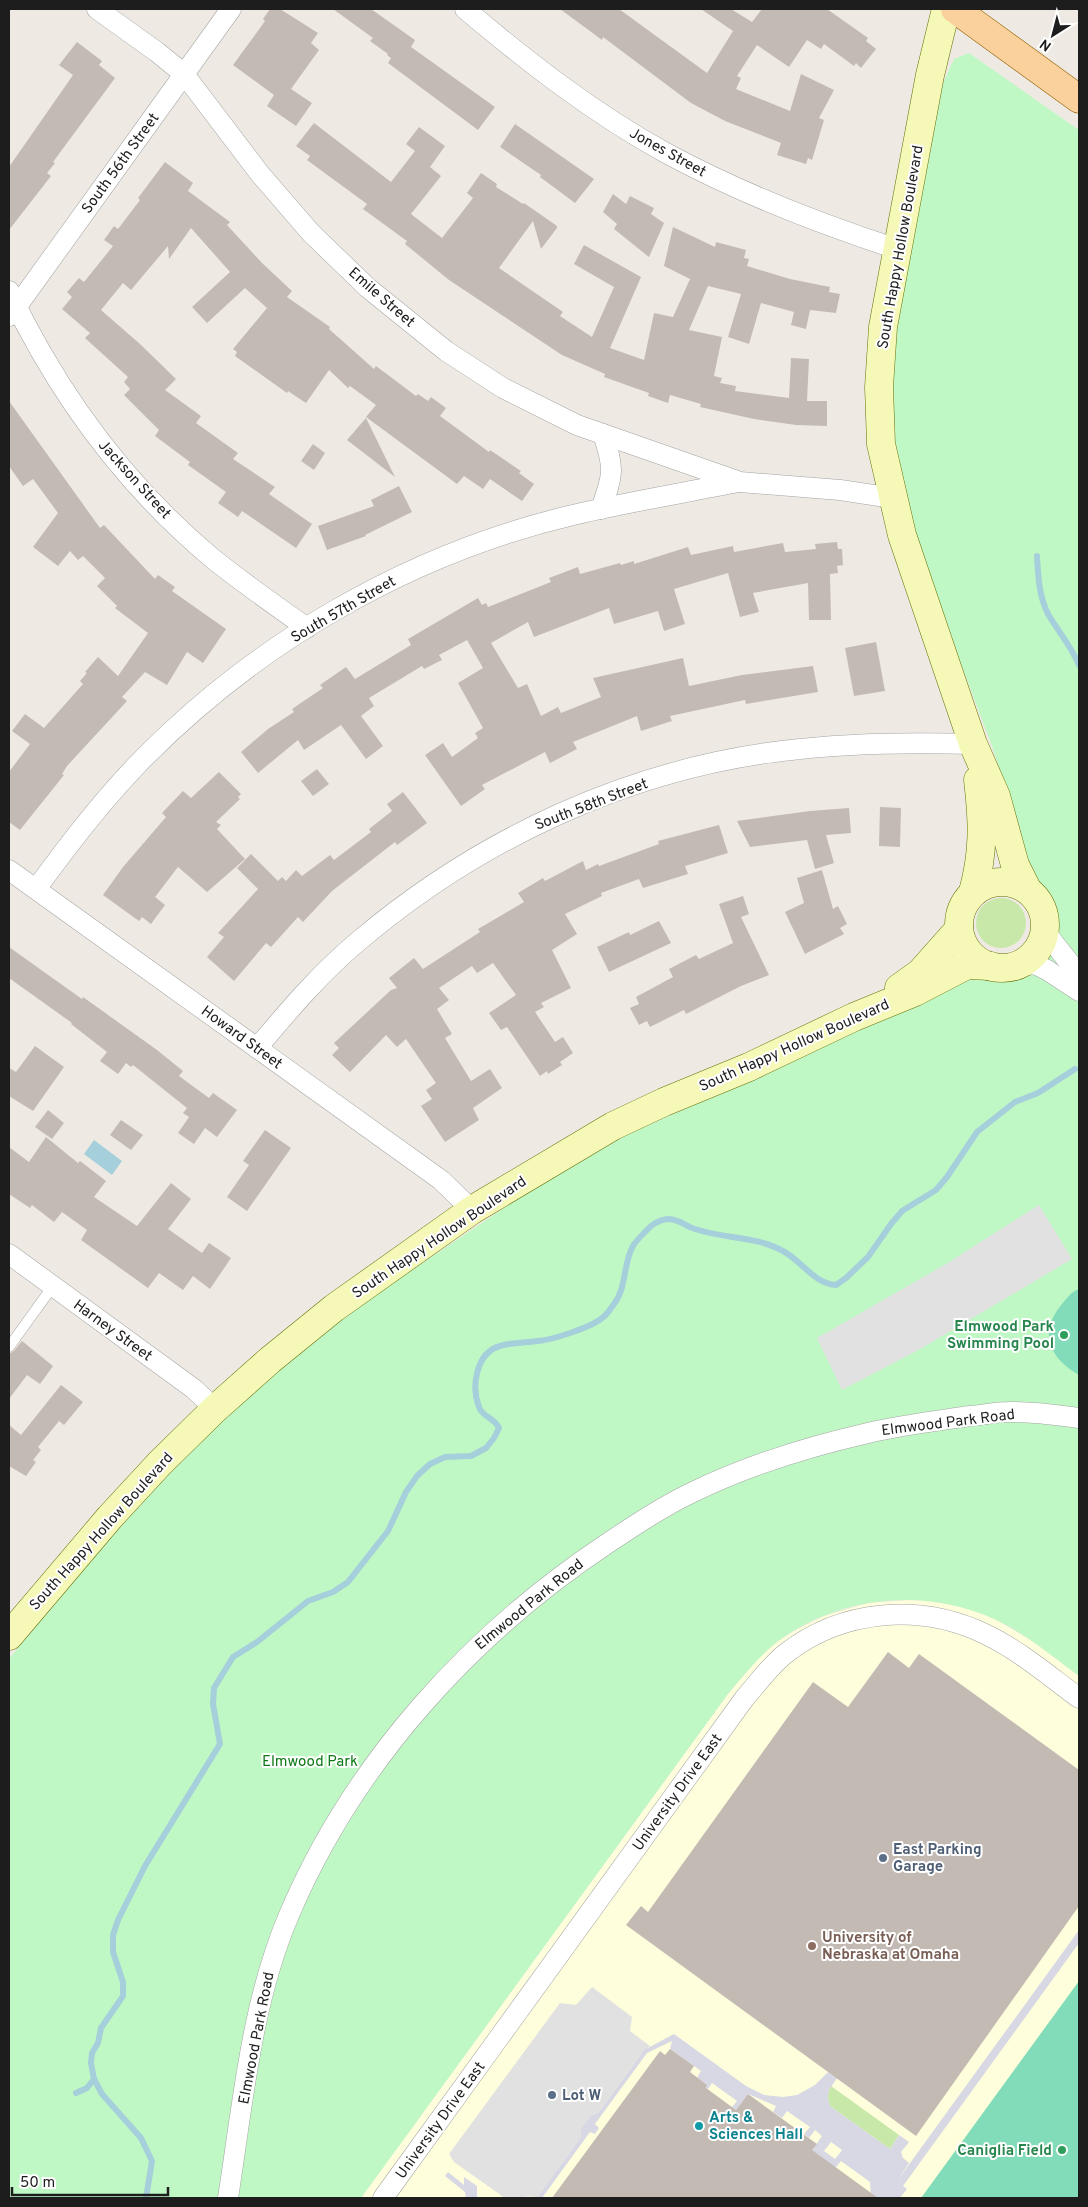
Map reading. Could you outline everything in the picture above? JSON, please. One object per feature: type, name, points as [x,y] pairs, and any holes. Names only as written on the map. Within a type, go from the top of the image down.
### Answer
[{"type":"main road","points":[[955,9],[1079,99]]},
{"type":"street","name":"Emile Street","points":[[97,9],[184,74],[260,174],[311,233],[368,288],[446,351],[504,388],[577,425],[740,482]]},
{"type":"street","name":"South 56th Street","points":[[11,305],[231,9]]},
{"type":"street","name":"Jones Street","points":[[465,9],[515,51],[593,108],[665,152],[738,190],[783,209],[897,249]]},
{"type":"street","name":"South Happy Hollow Boulevard","points":[[946,9],[930,75],[883,327],[879,387],[881,444],[902,535],[973,744],[989,777],[1015,865],[1027,889]]},
{"type":"street","name":"Jackson Street","points":[[11,305],[60,385],[97,436],[134,482],[211,557],[246,585],[307,628]]},
{"type":"street","points":[[601,509],[610,483],[612,459],[603,434]]},
{"type":"street","points":[[740,482],[840,490],[893,498]]},
{"type":"street","name":"South 57th Street","points":[[36,889],[84,825],[134,768],[190,715],[249,667],[307,628],[373,590],[446,556],[511,533],[572,515],[740,482]]},
{"type":"street","name":"South 58th Street","points":[[257,1048],[310,987],[360,940],[418,894],[482,853],[535,825],[580,805],[659,778],[714,763],[780,751],[843,744],[902,742],[973,744]]},
{"type":"street","name":"South Happy Hollow Boulevard","points":[[973,744],[982,808],[983,839],[980,866],[973,892]]},
{"type":"street","name":"Howard Street","points":[[9,870],[441,1180],[472,1210]]},
{"type":"street","points":[[854,1017],[920,973],[958,929],[962,909],[973,892],[985,885],[1000,881],[1014,883],[1027,889],[1037,899],[1043,912],[1050,938],[1079,975]]},
{"type":"street","points":[[1000,967],[1024,962],[1035,952],[1042,940],[1045,925]]},
{"type":"street","points":[[958,929],[969,953],[979,961],[1000,967],[1035,964],[1079,991]]},
{"type":"street","name":"South Happy Hollow Boulevard","points":[[9,1636],[110,1517],[160,1463],[215,1409],[270,1360],[334,1308],[472,1210],[613,1126],[854,1017],[915,992],[967,965],[1000,967]]},
{"type":"street","name":"Harney Street","points":[[9,1254],[194,1389],[215,1409]]},
{"type":"street","name":"Elmwood Park Road","points":[[228,2198],[258,2016],[270,1968],[306,1876],[363,1782],[397,1737],[430,1696],[501,1624],[584,1559],[649,1517],[690,1493],[773,1459],[822,1443],[906,1424],[1008,1412],[1079,1418]]},
{"type":"street","name":"University Drive East","points":[[383,2198],[744,1699],[785,1654],[829,1628],[854,1620],[903,1613],[930,1616],[985,1634],[1015,1652],[1079,1698]]},
{"type":"lane","points":[[9,1347],[53,1286]]},
{"type":"shaded area","points":[[1039,1205],[1072,1259],[922,1348],[842,1390],[817,1338],[946,1264]]},
{"type":"shaded area","name":"University of Nebraska at Omaha","points":[[910,1600],[933,1601],[967,1608],[993,1618],[1032,1641],[1079,1676],[1079,2198],[361,2198],[728,1694],[756,1661],[777,1642],[824,1616],[868,1603]]},
{"type":"shaded area","points":[[1079,1930],[1079,1943],[903,2186],[907,2189],[900,2198],[871,2198],[870,2182],[841,2161],[836,2167],[805,2160],[822,2136],[815,2130],[809,2138],[804,2134],[810,2127],[787,2111],[782,2118],[773,2112],[776,2106],[748,2094],[736,2110],[732,2107],[737,2101],[712,2083],[708,2089],[706,2088],[707,2085],[697,2078],[701,2071],[670,2049],[672,2041],[647,2053],[595,2124],[599,2128],[595,2134],[590,2132],[542,2198],[521,2198],[538,2196],[581,2137],[580,2130],[591,2115],[598,2113],[644,2050],[674,2034],[746,2086],[764,2095],[783,2097],[797,2095],[815,2085],[828,2072],[837,2078],[829,2090],[830,2106],[890,2149],[899,2135],[909,2142],[901,2152],[903,2158],[909,2163],[897,2181]],"holes":[[[831,2142],[842,2150],[835,2159],[824,2151]]]},
{"type":"shaded area","name":"Lot W","points":[[592,1987],[632,2017],[630,2031],[650,2046],[640,2055],[598,2113],[591,2115],[580,2130],[581,2137],[538,2196],[505,2198],[454,2162],[449,2154],[560,2003],[576,2005]]},
{"type":"shaded area","points":[[448,2172],[464,2185],[464,2177],[477,2186],[477,2198],[466,2198],[465,2192],[445,2176]]},
{"type":"green space","name":"Elmwood Park","points":[[969,53],[1079,130],[1079,1676],[1038,1645],[994,1619],[967,1609],[939,1603],[911,1600],[883,1601],[855,1606],[828,1614],[802,1626],[771,1647],[728,1694],[361,2198],[9,2198],[9,1659],[71,1583],[157,1486],[246,1397],[350,1312],[513,1202],[583,1159],[627,1135],[803,1055],[962,976],[995,973],[1027,974],[1059,939],[1053,924],[1049,898],[1025,866],[1007,792],[992,746],[926,571],[910,517],[896,458],[891,392],[894,339],[943,83],[954,59]]},
{"type":"green space","points":[[996,898],[1006,898],[1019,905],[1026,918],[1026,928],[1019,941],[1006,948],[996,948],[987,944],[980,937],[976,928],[976,918],[980,909],[987,902]]},
{"type":"green space","name":"Elmwood Park Swimming Pool","points":[[1079,1289],[1079,1375],[1060,1361],[1050,1344],[1049,1334],[1050,1325],[1055,1314],[1070,1295]]},
{"type":"green space","points":[[1079,1981],[1079,2198],[921,2198]]},
{"type":"green space","points":[[831,2086],[899,2135],[890,2149],[830,2106],[827,2095]]},
{"type":"water","points":[[94,1140],[122,1161],[112,1175],[84,1154]]},
{"type":"building","points":[[270,9],[280,9],[318,33],[311,43],[319,50],[291,89],[312,103],[296,126],[267,106],[274,95],[233,65],[265,21],[263,19]]},
{"type":"building","points":[[333,9],[371,9],[415,40],[411,47],[495,107],[478,130],[388,63],[391,58],[370,41],[373,38]]},
{"type":"building","points":[[560,9],[619,9],[707,73],[733,31],[701,9],[731,9],[752,22],[762,9],[827,9],[868,38],[866,41],[876,49],[861,68],[856,63],[854,66],[824,44],[821,49],[807,40],[789,67],[757,45],[737,76],[741,78],[736,89],[790,111],[801,74],[834,90],[819,118],[824,120],[812,160],[808,158],[806,164],[777,155],[781,143],[725,121],[691,103],[603,37],[602,40]]},
{"type":"building","points":[[77,42],[102,61],[99,65],[115,78],[53,162],[55,163],[47,173],[51,176],[9,230],[9,167],[73,75],[59,65]]},
{"type":"building","points":[[314,123],[391,182],[415,151],[406,144],[419,127],[445,146],[430,167],[441,176],[411,214],[442,238],[473,198],[467,193],[481,173],[497,184],[496,187],[524,203],[557,226],[541,249],[533,221],[499,268],[563,312],[560,316],[592,337],[614,287],[574,264],[584,245],[641,277],[610,348],[644,360],[654,313],[673,317],[690,279],[664,266],[673,227],[715,247],[716,242],[746,250],[744,258],[749,259],[747,266],[790,279],[830,287],[829,292],[840,294],[836,313],[810,310],[806,329],[791,325],[794,312],[761,303],[749,344],[728,337],[741,294],[708,286],[689,330],[722,337],[714,376],[722,378],[720,383],[736,386],[735,391],[789,398],[791,358],[809,359],[807,401],[827,401],[827,426],[796,425],[754,419],[700,407],[701,404],[670,395],[668,403],[648,396],[649,393],[604,377],[605,374],[562,355],[449,280],[405,244],[407,241],[363,209],[367,204],[307,160],[310,156],[296,146]]},
{"type":"building","points":[[515,124],[594,179],[575,203],[540,177],[541,175],[500,147]]},
{"type":"building","points":[[165,162],[193,183],[188,191],[230,222],[227,225],[262,263],[292,291],[287,297],[330,327],[329,329],[374,369],[376,366],[416,396],[418,394],[428,401],[431,397],[446,408],[440,416],[489,452],[490,450],[521,471],[519,473],[534,484],[522,501],[490,479],[483,489],[464,476],[457,484],[366,417],[376,405],[350,386],[348,388],[329,370],[306,403],[288,391],[287,393],[235,356],[237,352],[233,349],[267,308],[245,288],[207,323],[192,307],[230,272],[191,228],[169,259],[168,246],[131,290],[123,283],[101,310],[176,379],[165,390],[201,416],[196,423],[238,453],[233,459],[275,487],[269,494],[312,524],[296,548],[242,511],[238,517],[218,503],[226,492],[188,465],[190,462],[155,436],[159,430],[124,395],[130,389],[124,382],[128,377],[85,338],[90,333],[62,309],[72,297],[67,292],[79,278],[84,282],[113,246],[104,240],[114,226],[118,229]]},
{"type":"building","points":[[613,194],[626,204],[630,196],[654,208],[651,214],[664,223],[649,257],[614,229],[617,224],[603,212]]},
{"type":"building","points":[[9,401],[100,528],[104,525],[155,579],[158,575],[175,587],[172,591],[226,629],[203,663],[187,652],[167,685],[145,672],[122,697],[127,701],[67,766],[62,774],[64,775],[20,830],[9,822],[9,772],[30,744],[12,731],[25,714],[44,728],[83,684],[80,681],[87,673],[85,672],[98,657],[118,676],[148,633],[115,608],[117,606],[97,586],[105,578],[83,556],[78,560],[70,551],[58,566],[33,547],[58,513],[33,479],[23,486],[9,466]]},
{"type":"building","points":[[366,418],[395,477],[347,440]]},
{"type":"building","points":[[313,444],[325,453],[314,470],[301,461]]},
{"type":"building","points":[[399,486],[412,512],[366,536],[327,550],[318,526],[374,506],[371,500]]},
{"type":"building","points":[[837,542],[838,549],[842,549],[843,565],[837,566],[838,573],[830,574],[831,620],[809,620],[808,583],[753,593],[759,612],[740,617],[728,573],[674,589],[685,624],[664,631],[658,611],[614,624],[609,608],[534,637],[528,622],[491,643],[518,688],[527,684],[541,716],[558,707],[561,713],[601,697],[593,678],[683,658],[689,686],[742,675],[813,666],[818,692],[746,704],[745,700],[670,716],[672,721],[641,731],[637,716],[573,742],[577,749],[550,763],[545,752],[482,785],[485,789],[461,806],[425,755],[443,743],[452,757],[478,738],[475,733],[483,728],[458,683],[483,668],[467,640],[439,655],[442,660],[424,669],[422,666],[369,698],[374,706],[361,716],[383,746],[366,759],[341,725],[304,750],[298,740],[258,773],[241,752],[268,729],[294,712],[292,709],[323,688],[320,685],[346,667],[355,679],[411,645],[408,639],[478,598],[482,605],[486,603],[488,607],[551,582],[549,578],[578,567],[580,574],[620,563],[621,565],[634,561],[634,564],[688,547],[691,555],[733,546],[734,552],[783,543],[785,552],[816,549],[815,544]]},
{"type":"building","points":[[876,642],[885,691],[854,696],[845,648]]},
{"type":"building","points":[[317,769],[329,784],[313,796],[301,781]]},
{"type":"building","points":[[219,772],[241,794],[238,797],[240,799],[216,822],[221,825],[217,829],[245,859],[207,892],[178,867],[155,897],[165,905],[151,924],[142,917],[139,921],[103,895],[123,867],[166,817],[162,813],[183,791],[191,798]]},
{"type":"building","points":[[403,792],[427,823],[397,845],[395,842],[332,891],[303,922],[298,917],[271,947],[266,943],[234,981],[207,957],[224,937],[218,933],[258,889],[237,868],[251,854],[278,881],[282,877],[286,881],[296,870],[302,876],[330,855],[334,860],[371,832],[369,829],[392,811],[387,804]]},
{"type":"building","points":[[880,807],[901,808],[900,847],[879,846]]},
{"type":"building","points":[[849,808],[851,833],[826,835],[834,863],[815,869],[807,840],[750,847],[737,821],[810,811]]},
{"type":"building","points":[[719,825],[728,853],[685,866],[688,874],[643,888],[639,879],[601,893],[602,896],[565,914],[577,934],[552,950],[571,988],[541,1003],[544,1007],[535,1012],[555,1042],[563,1037],[573,1053],[560,1062],[562,1065],[548,1074],[547,1071],[540,1076],[507,1027],[501,1030],[489,1013],[516,995],[493,963],[477,973],[472,966],[439,988],[449,1000],[437,1009],[452,1034],[445,1038],[471,1081],[490,1069],[502,1088],[473,1108],[479,1120],[445,1142],[421,1106],[432,1099],[426,1090],[436,1083],[406,1039],[397,1047],[386,1035],[350,1072],[332,1055],[339,1048],[334,1043],[391,990],[397,988],[389,978],[414,958],[423,969],[480,932],[478,929],[524,902],[518,893],[543,878],[545,881],[583,861],[586,870],[598,864],[599,866],[659,844],[658,841]]},
{"type":"building","points":[[822,870],[833,909],[838,906],[847,924],[840,928],[844,934],[805,954],[785,912],[804,903],[797,878]]},
{"type":"building","points":[[743,896],[749,914],[741,917],[769,975],[741,986],[686,1014],[684,1010],[650,1027],[647,1021],[639,1025],[630,1008],[639,1004],[636,997],[673,977],[669,969],[696,955],[699,959],[733,943],[719,904]]},
{"type":"building","points":[[659,921],[671,943],[609,972],[597,947],[629,932],[630,935]]},
{"type":"building","points":[[9,947],[157,1050],[183,1071],[179,1076],[209,1098],[213,1093],[237,1110],[217,1137],[205,1128],[194,1144],[178,1133],[189,1117],[183,1113],[187,1108],[133,1065],[131,1067],[126,1063],[118,1074],[100,1061],[107,1052],[72,1023],[9,978]]},
{"type":"building","points":[[35,1046],[64,1067],[33,1111],[9,1096],[9,1068],[16,1072]]},
{"type":"building","points":[[48,1110],[64,1123],[52,1139],[35,1127]]},
{"type":"building","points":[[121,1120],[143,1135],[131,1150],[110,1135]]},
{"type":"building","points":[[265,1130],[291,1148],[247,1211],[227,1197],[249,1165],[243,1161]]},
{"type":"building","points":[[46,1137],[78,1163],[80,1161],[106,1181],[94,1197],[137,1226],[171,1183],[191,1199],[168,1229],[202,1253],[209,1243],[231,1258],[210,1289],[193,1276],[183,1290],[159,1273],[148,1288],[81,1240],[87,1230],[62,1212],[54,1222],[32,1205],[30,1208],[9,1194],[9,1147],[29,1162]]},
{"type":"building","points":[[22,1341],[53,1366],[40,1384],[27,1375],[9,1399],[9,1354]]},
{"type":"building","points":[[61,1385],[83,1402],[64,1425],[59,1421],[38,1447],[41,1450],[33,1460],[36,1462],[26,1476],[9,1466],[9,1425],[21,1435]]},
{"type":"building","name":"East Parking Garage","points":[[888,1652],[909,1668],[919,1654],[1079,1770],[1079,1906],[916,2136],[626,1925],[641,1906],[648,1912],[813,1682],[848,1707]]},
{"type":"building","name":"Arts & Sciences Hall","points":[[670,2049],[694,2066],[690,2072],[707,2085],[706,2088],[736,2110],[748,2094],[817,2144],[812,2150],[878,2198],[552,2198],[660,2051],[665,2055]]},
{"type":"waterway","points":[[1037,556],[1040,586],[1045,607],[1079,665]]},
{"type":"waterway","points":[[146,2198],[152,2161],[141,2138],[102,2094],[94,2079],[91,2063],[92,2053],[98,2043],[101,2028],[123,1996],[123,1982],[113,1952],[113,1935],[118,1920],[145,1866],[220,1744],[213,1704],[214,1688],[233,1657],[257,1642],[308,1601],[333,1592],[348,1582],[388,1531],[406,1492],[417,1476],[430,1464],[445,1457],[471,1456],[486,1448],[499,1428],[481,1410],[477,1399],[476,1380],[485,1356],[500,1346],[552,1338],[590,1325],[604,1317],[621,1290],[633,1246],[652,1225],[661,1220],[672,1219],[691,1228],[773,1246],[790,1255],[814,1276],[836,1285],[868,1257],[902,1211],[936,1190],[977,1132],[1015,1102],[1038,1093],[1075,1069]]},
{"type":"waterway","points":[[76,2093],[87,2088],[94,2079]]},
{"type":"place","name":"Elmwood Park Swimming Pool","points":[[1064,1335]]},
{"type":"place","name":"East Parking Garage","points":[[883,1858]]},
{"type":"place","name":"University of Nebraska at Omaha","points":[[812,1946]]},
{"type":"place","name":"Lot W","points":[[552,2095]]},
{"type":"place","name":"Arts & Sciences Hall","points":[[699,2126]]},
{"type":"place","name":"Caniglia Field","points":[[1062,2150]]}]
